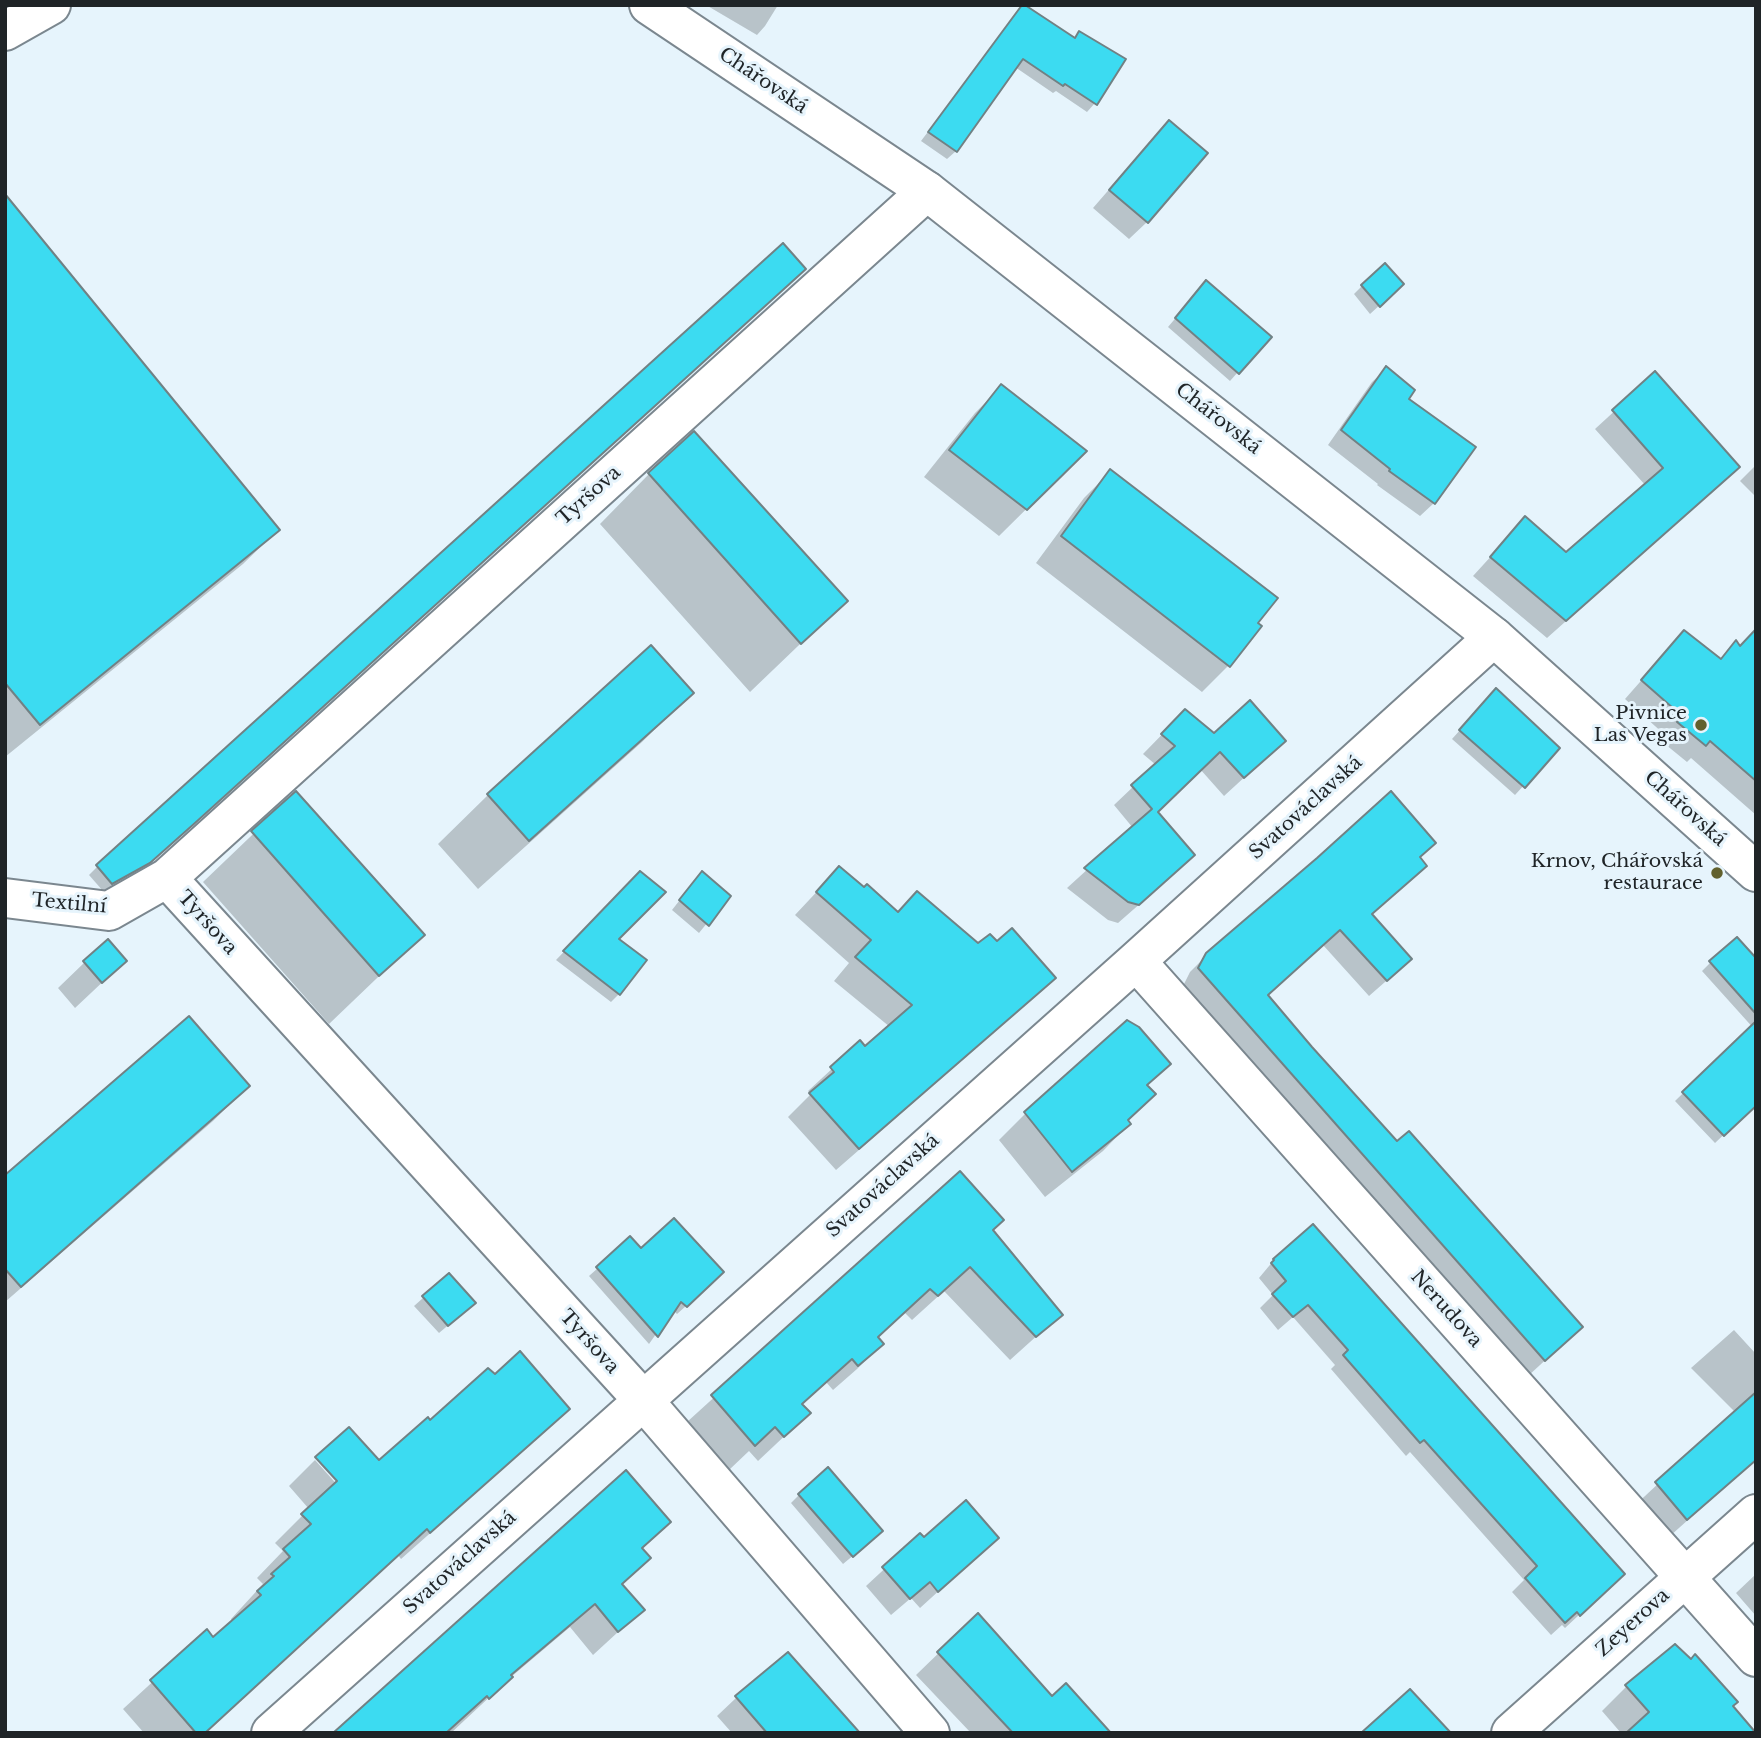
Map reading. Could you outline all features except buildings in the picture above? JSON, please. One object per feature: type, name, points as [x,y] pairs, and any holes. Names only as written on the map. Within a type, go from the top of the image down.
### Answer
[{"type":"street","points":[[5,31],[51,5]]},
{"type":"street","name":"Chářovská","points":[[649,5],[927,191],[1494,637],[1756,872]]},
{"type":"street","name":"Tyršova","points":[[927,191],[167,878],[643,1400],[930,1733]]},
{"type":"street","name":"Svatováclavská","points":[[271,1733],[1136,961],[1494,637]]},
{"type":"street","name":"Textilní","points":[[5,898],[109,911],[167,878]]},
{"type":"street","name":"Nerudova","points":[[1136,961],[1756,1657]]},
{"type":"street","name":"Zeyerova","points":[[1511,1733],[1756,1514]]},
{"type":"place","name":"Pivnice Las Vegas","points":[[1701,725]]},
{"type":"place","name":"Krnov, Chářovská restaurace","points":[[1717,873]]}]
